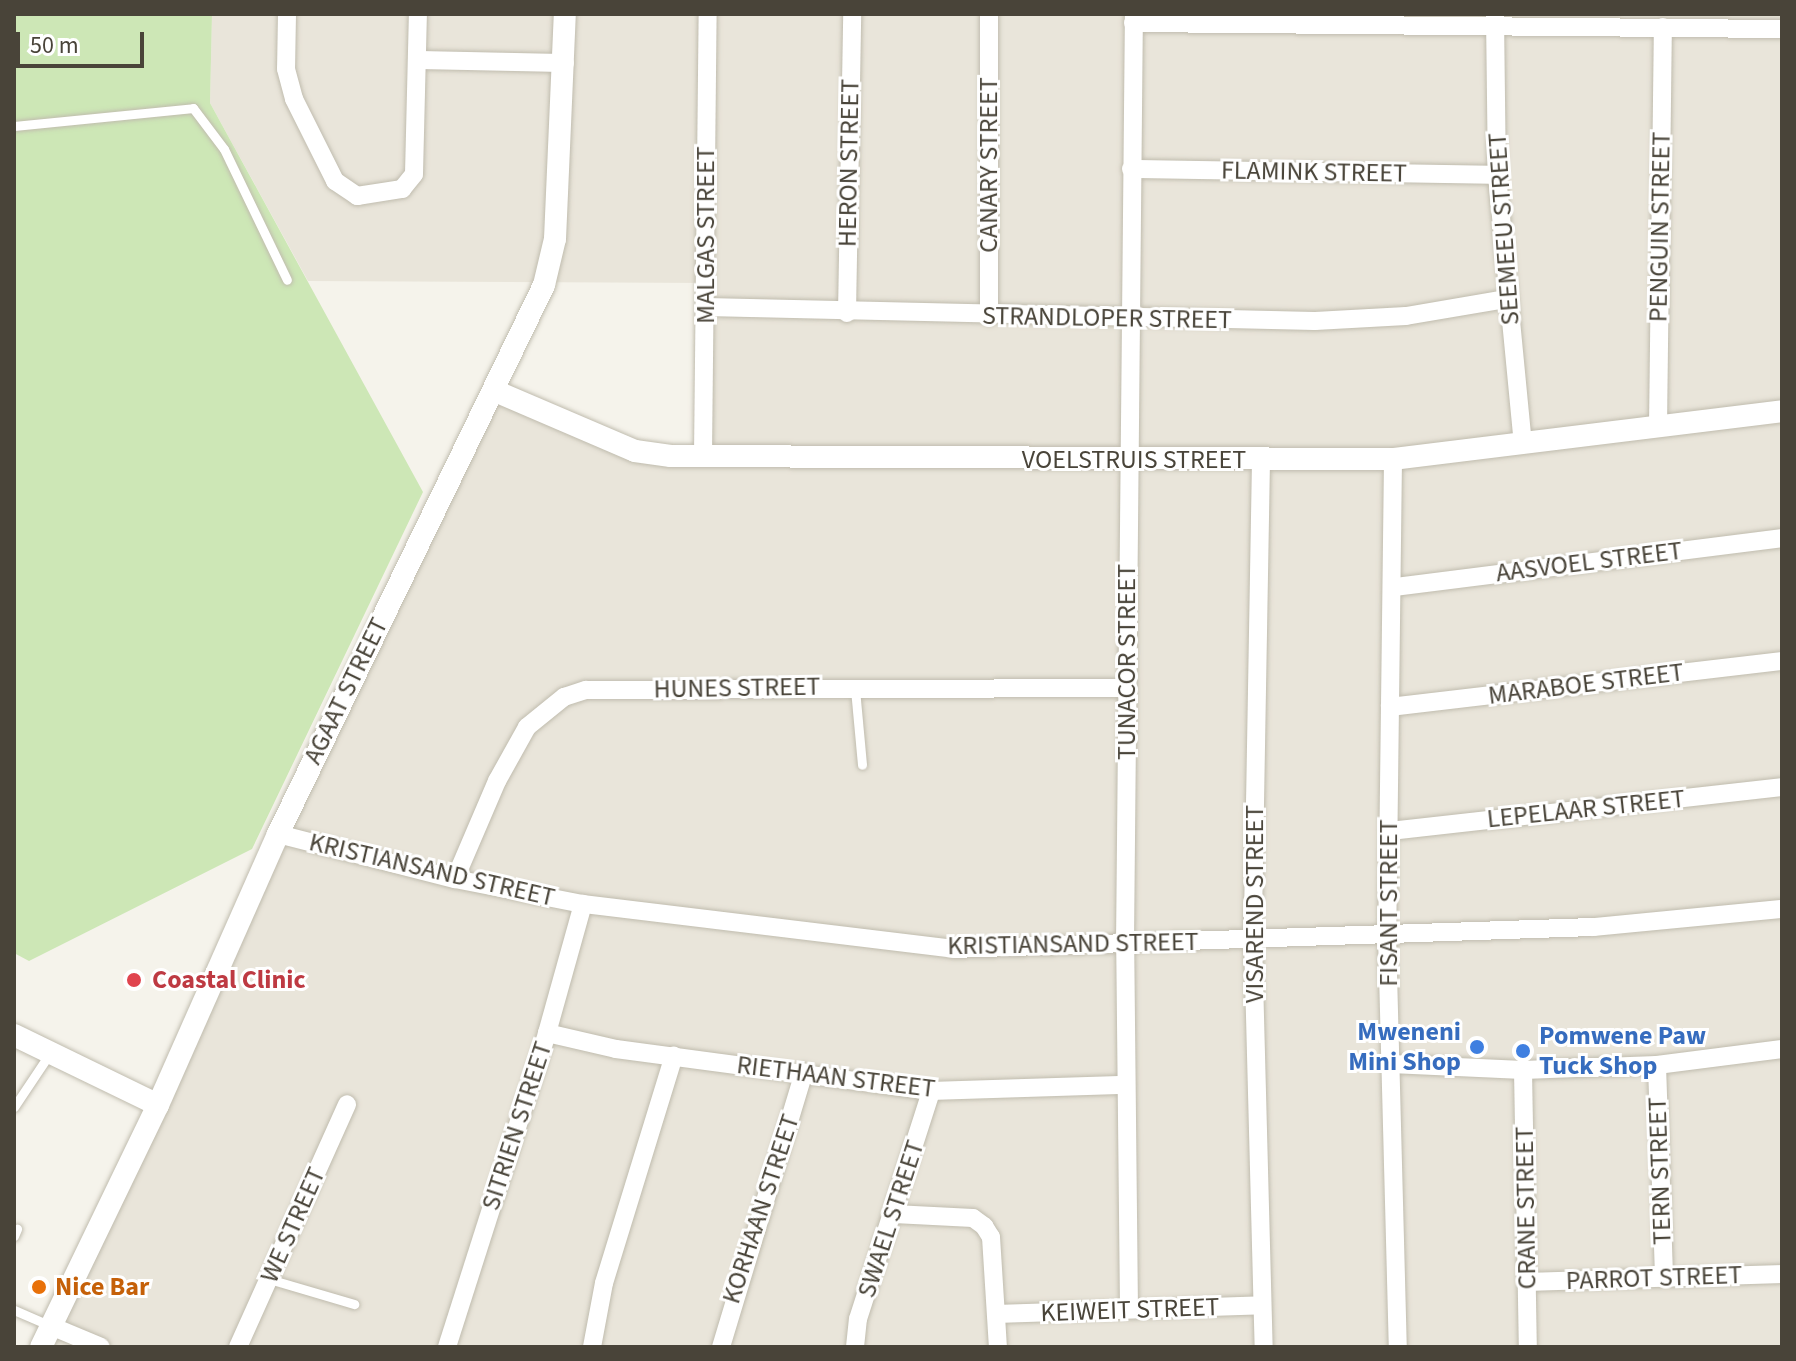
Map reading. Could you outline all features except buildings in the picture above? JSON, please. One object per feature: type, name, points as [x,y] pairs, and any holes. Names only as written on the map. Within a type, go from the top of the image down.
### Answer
[{"type":"street","points":[[287,14],[286,69],[294,99],[335,181],[357,196],[410,183],[418,14]]},
{"type":"street","name":"AGAAT STREET","points":[[41,1347],[158,1105],[278,834],[544,285],[555,239],[565,14]]},
{"type":"street","name":"MALGAS STREET","points":[[703,456],[708,14]]},
{"type":"street","name":"HERON STREET","points":[[847,313],[852,14]]},
{"type":"street","name":"CANARY STREET","points":[[989,14],[989,316]]},
{"type":"street","points":[[1134,19],[1495,19],[1782,29]]},
{"type":"street","name":"TUNACOR STREET","points":[[1129,1309],[1125,944],[1128,319],[1134,19]]},
{"type":"street","name":"SEEMEEU STREET","points":[[1495,19],[1497,175],[1523,444]]},
{"type":"street","name":"PENGUIN STREET","points":[[1658,427],[1663,27]]},
{"type":"street","points":[[417,60],[565,63]]},
{"type":"street","name":"FLAMINK STREET","points":[[1131,169],[1497,175]]},
{"type":"street","name":"STRANDLOPER STREET","points":[[706,307],[847,313],[1315,321],[1406,316],[1507,299]]},
{"type":"street","name":"VOELSTRUIS STREET","points":[[495,391],[635,451],[703,456],[1129,461],[1393,459],[1782,411]]},
{"type":"street","name":"FISANT STREET","points":[[1393,459],[1395,587],[1387,935],[1398,1347]]},
{"type":"street","name":"VISAREND STREET","points":[[1261,460],[1253,940],[1264,1347]]},
{"type":"street","name":"AASVOEL STREET","points":[[1395,587],[1782,538]]},
{"type":"street","name":"MARABOE STREET","points":[[1390,707],[1782,661]]},
{"type":"street","name":"HUNES STREET","points":[[455,879],[513,748],[527,727],[564,697],[586,690],[855,686],[1127,688]]},
{"type":"street","name":"LEPELAAR STREET","points":[[1390,831],[1782,787]]},
{"type":"street","name":"KRISTIANSAND STREET","points":[[278,834],[455,879],[583,904],[953,949],[1594,927],[1782,909]]},
{"type":"street","name":"SITRIEN STREET","points":[[447,1347],[547,1033],[583,904]]},
{"type":"street","name":"RIETHAAN STREET","points":[[547,1033],[674,1056],[931,1091],[1126,1085]]},
{"type":"street","points":[[14,1035],[158,1105]]},
{"type":"street","points":[[1391,1064],[1523,1070],[1657,1065],[1782,1049]]},
{"type":"street","points":[[592,1347],[604,1283],[674,1056]]},
{"type":"street","name":"TERN STREET","points":[[1657,1065],[1664,1277]]},
{"type":"street","name":"CRANE STREET","points":[[1523,1070],[1528,1347]]},
{"type":"street","name":"KORHAAN STREET","points":[[721,1347],[804,1072]]},
{"type":"street","name":"SWAEL STREET","points":[[855,1347],[858,1319],[931,1091]]},
{"type":"street","name":"WE STREET","points":[[238,1347],[347,1104]]},
{"type":"street","points":[[894,1214],[973,1218],[984,1226],[991,1237],[998,1347]]},
{"type":"street","name":"PARROT STREET","points":[[1527,1282],[1782,1274]]},
{"type":"street","name":"KEIWEIT STREET","points":[[997,1314],[1262,1305]]},
{"type":"street","points":[[51,1326],[101,1347]]},
{"type":"lane","points":[[14,126],[193,108],[224,149],[287,280]]},
{"type":"lane","points":[[855,686],[862,765]]},
{"type":"lane","points":[[14,1107],[50,1053]]},
{"type":"lane","points":[[269,1279],[354,1304]]},
{"type":"lane","points":[[14,1310],[51,1326]]},
{"type":"shaded area","points":[[212,14],[1782,14],[1782,1347],[39,1347],[495,391],[579,430],[702,456],[706,283],[308,281],[210,103]]},
{"type":"green space","points":[[14,14],[212,14],[210,103],[423,492],[252,849],[29,961],[14,953]]},
{"type":"place","name":"Coastal Clinic","points":[[134,980]]},
{"type":"place","name":"Mweneni Mini Shop","points":[[1477,1047]]},
{"type":"place","name":"Pomwene Paw Tuck Shop","points":[[1523,1051]]},
{"type":"place","name":"Nice Bar","points":[[39,1287]]}]
